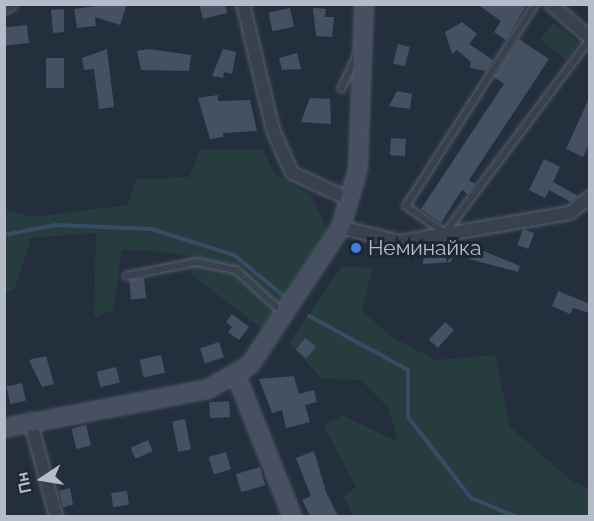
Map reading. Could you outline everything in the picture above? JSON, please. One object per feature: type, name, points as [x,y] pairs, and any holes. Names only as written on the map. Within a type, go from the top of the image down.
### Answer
[{"type":"main road","points":[[4,428],[30,420],[208,389],[250,365],[341,227],[357,168],[364,4]]},
{"type":"main road","points":[[236,375],[292,516]]},
{"type":"street","points":[[4,8],[11,4]]},
{"type":"street","points":[[243,4],[273,130],[292,173],[349,199]]},
{"type":"street","points":[[551,4],[590,38]]},
{"type":"street","points":[[341,227],[400,242],[570,213],[590,197]]},
{"type":"street","points":[[30,420],[56,516]]},
{"type":"lane","points":[[535,4],[406,206],[446,235],[590,38]]},
{"type":"lane","points":[[341,89],[363,39]]},
{"type":"lane","points":[[126,276],[197,262],[236,270],[285,315]]},
{"type":"green space","points":[[553,23],[579,43],[566,60],[540,40]]},
{"type":"green space","points":[[200,149],[263,149],[274,173],[312,196],[327,231],[262,329],[191,274],[190,256],[151,251],[122,250],[113,310],[94,318],[96,233],[31,238],[14,289],[5,293],[5,209],[31,217],[127,205],[136,179],[189,177]]},
{"type":"green space","points":[[342,266],[372,268],[362,310],[391,337],[436,360],[495,355],[510,427],[573,482],[589,488],[589,516],[353,516],[344,496],[356,487],[324,426],[342,415],[398,442],[388,407],[361,380],[322,379],[289,343]]},
{"type":"building","points":[[127,4],[120,25],[95,17],[96,26],[77,28],[74,9]]},
{"type":"building","points":[[199,4],[225,4],[227,13],[203,19]]},
{"type":"building","points":[[477,4],[527,4],[506,40],[494,32],[501,21]]},
{"type":"building","points":[[290,8],[294,27],[272,31],[268,13]]},
{"type":"building","points":[[313,8],[326,9],[325,17],[334,17],[332,37],[316,36]]},
{"type":"building","points":[[64,9],[64,32],[53,33],[51,10]]},
{"type":"building","points":[[462,22],[477,34],[469,44],[493,60],[486,71],[470,68],[471,62],[457,50],[452,54],[445,32]]},
{"type":"building","points":[[27,25],[29,43],[6,45],[4,27]]},
{"type":"building","points":[[519,39],[549,59],[469,180],[475,184],[468,194],[462,190],[441,223],[421,209],[504,84],[494,77]]},
{"type":"building","points":[[398,44],[410,47],[405,66],[393,63]]},
{"type":"building","points":[[107,49],[114,107],[99,109],[94,69],[84,70],[82,58]]},
{"type":"building","points":[[149,49],[191,55],[189,71],[141,70],[137,51]]},
{"type":"building","points":[[223,49],[236,52],[232,74],[224,72],[223,78],[212,76]]},
{"type":"building","points":[[297,53],[301,69],[282,70],[279,58]]},
{"type":"building","points":[[46,58],[64,58],[64,88],[46,88]]},
{"type":"building","points":[[397,91],[412,94],[410,109],[389,106]]},
{"type":"building","points":[[218,95],[218,101],[250,100],[257,131],[223,133],[223,137],[210,139],[198,98]]},
{"type":"building","points":[[590,96],[590,142],[583,157],[566,149]]},
{"type":"building","points":[[310,98],[330,99],[331,124],[301,122]]},
{"type":"building","points":[[391,138],[406,139],[405,156],[390,155]]},
{"type":"building","points":[[544,159],[560,167],[553,182],[578,196],[571,202],[549,190],[545,198],[529,190]]},
{"type":"building","points":[[523,229],[534,233],[528,249],[517,245]]},
{"type":"building","points":[[436,244],[453,248],[451,262],[423,264],[424,253]]},
{"type":"building","points":[[474,247],[520,266],[518,272],[469,259]]},
{"type":"building","points":[[144,278],[146,298],[131,299],[129,280]]},
{"type":"building","points":[[558,291],[590,304],[590,313],[573,308],[570,314],[552,306]]},
{"type":"building","points":[[232,314],[249,327],[239,340],[228,332],[232,327],[226,322]]},
{"type":"building","points":[[445,322],[454,330],[438,348],[429,340]]},
{"type":"building","points":[[305,338],[316,347],[306,358],[296,350]]},
{"type":"building","points":[[219,342],[224,357],[205,363],[200,348]]},
{"type":"building","points":[[161,355],[165,373],[144,377],[140,360]]},
{"type":"building","points":[[46,356],[54,384],[42,387],[29,360]]},
{"type":"building","points":[[116,367],[120,383],[100,387],[97,372]]},
{"type":"building","points":[[294,376],[299,394],[314,390],[317,402],[305,405],[310,422],[286,428],[282,410],[272,413],[259,379]]},
{"type":"building","points":[[22,383],[26,401],[10,404],[6,387]]},
{"type":"building","points":[[229,401],[230,417],[210,418],[209,402]]},
{"type":"building","points":[[185,419],[191,449],[178,452],[172,421]]},
{"type":"building","points":[[86,425],[91,445],[77,449],[71,429]]},
{"type":"building","points":[[148,440],[153,451],[136,459],[131,448]]},
{"type":"building","points":[[314,451],[326,492],[338,516],[310,516],[302,500],[311,496],[296,458]]},
{"type":"building","points":[[226,452],[231,469],[214,474],[209,457]]},
{"type":"building","points":[[260,467],[265,485],[241,492],[236,474]]},
{"type":"building","points":[[70,488],[73,505],[63,507],[59,491]]},
{"type":"building","points":[[127,491],[129,505],[113,507],[111,493]]},
{"type":"waterway","points":[[4,235],[56,225],[151,229],[234,255],[285,297]]},
{"type":"waterway","points":[[309,316],[408,370],[408,417],[471,498],[514,516]]},
{"type":"place","name":"Неминайка","points":[[356,248]]}]
